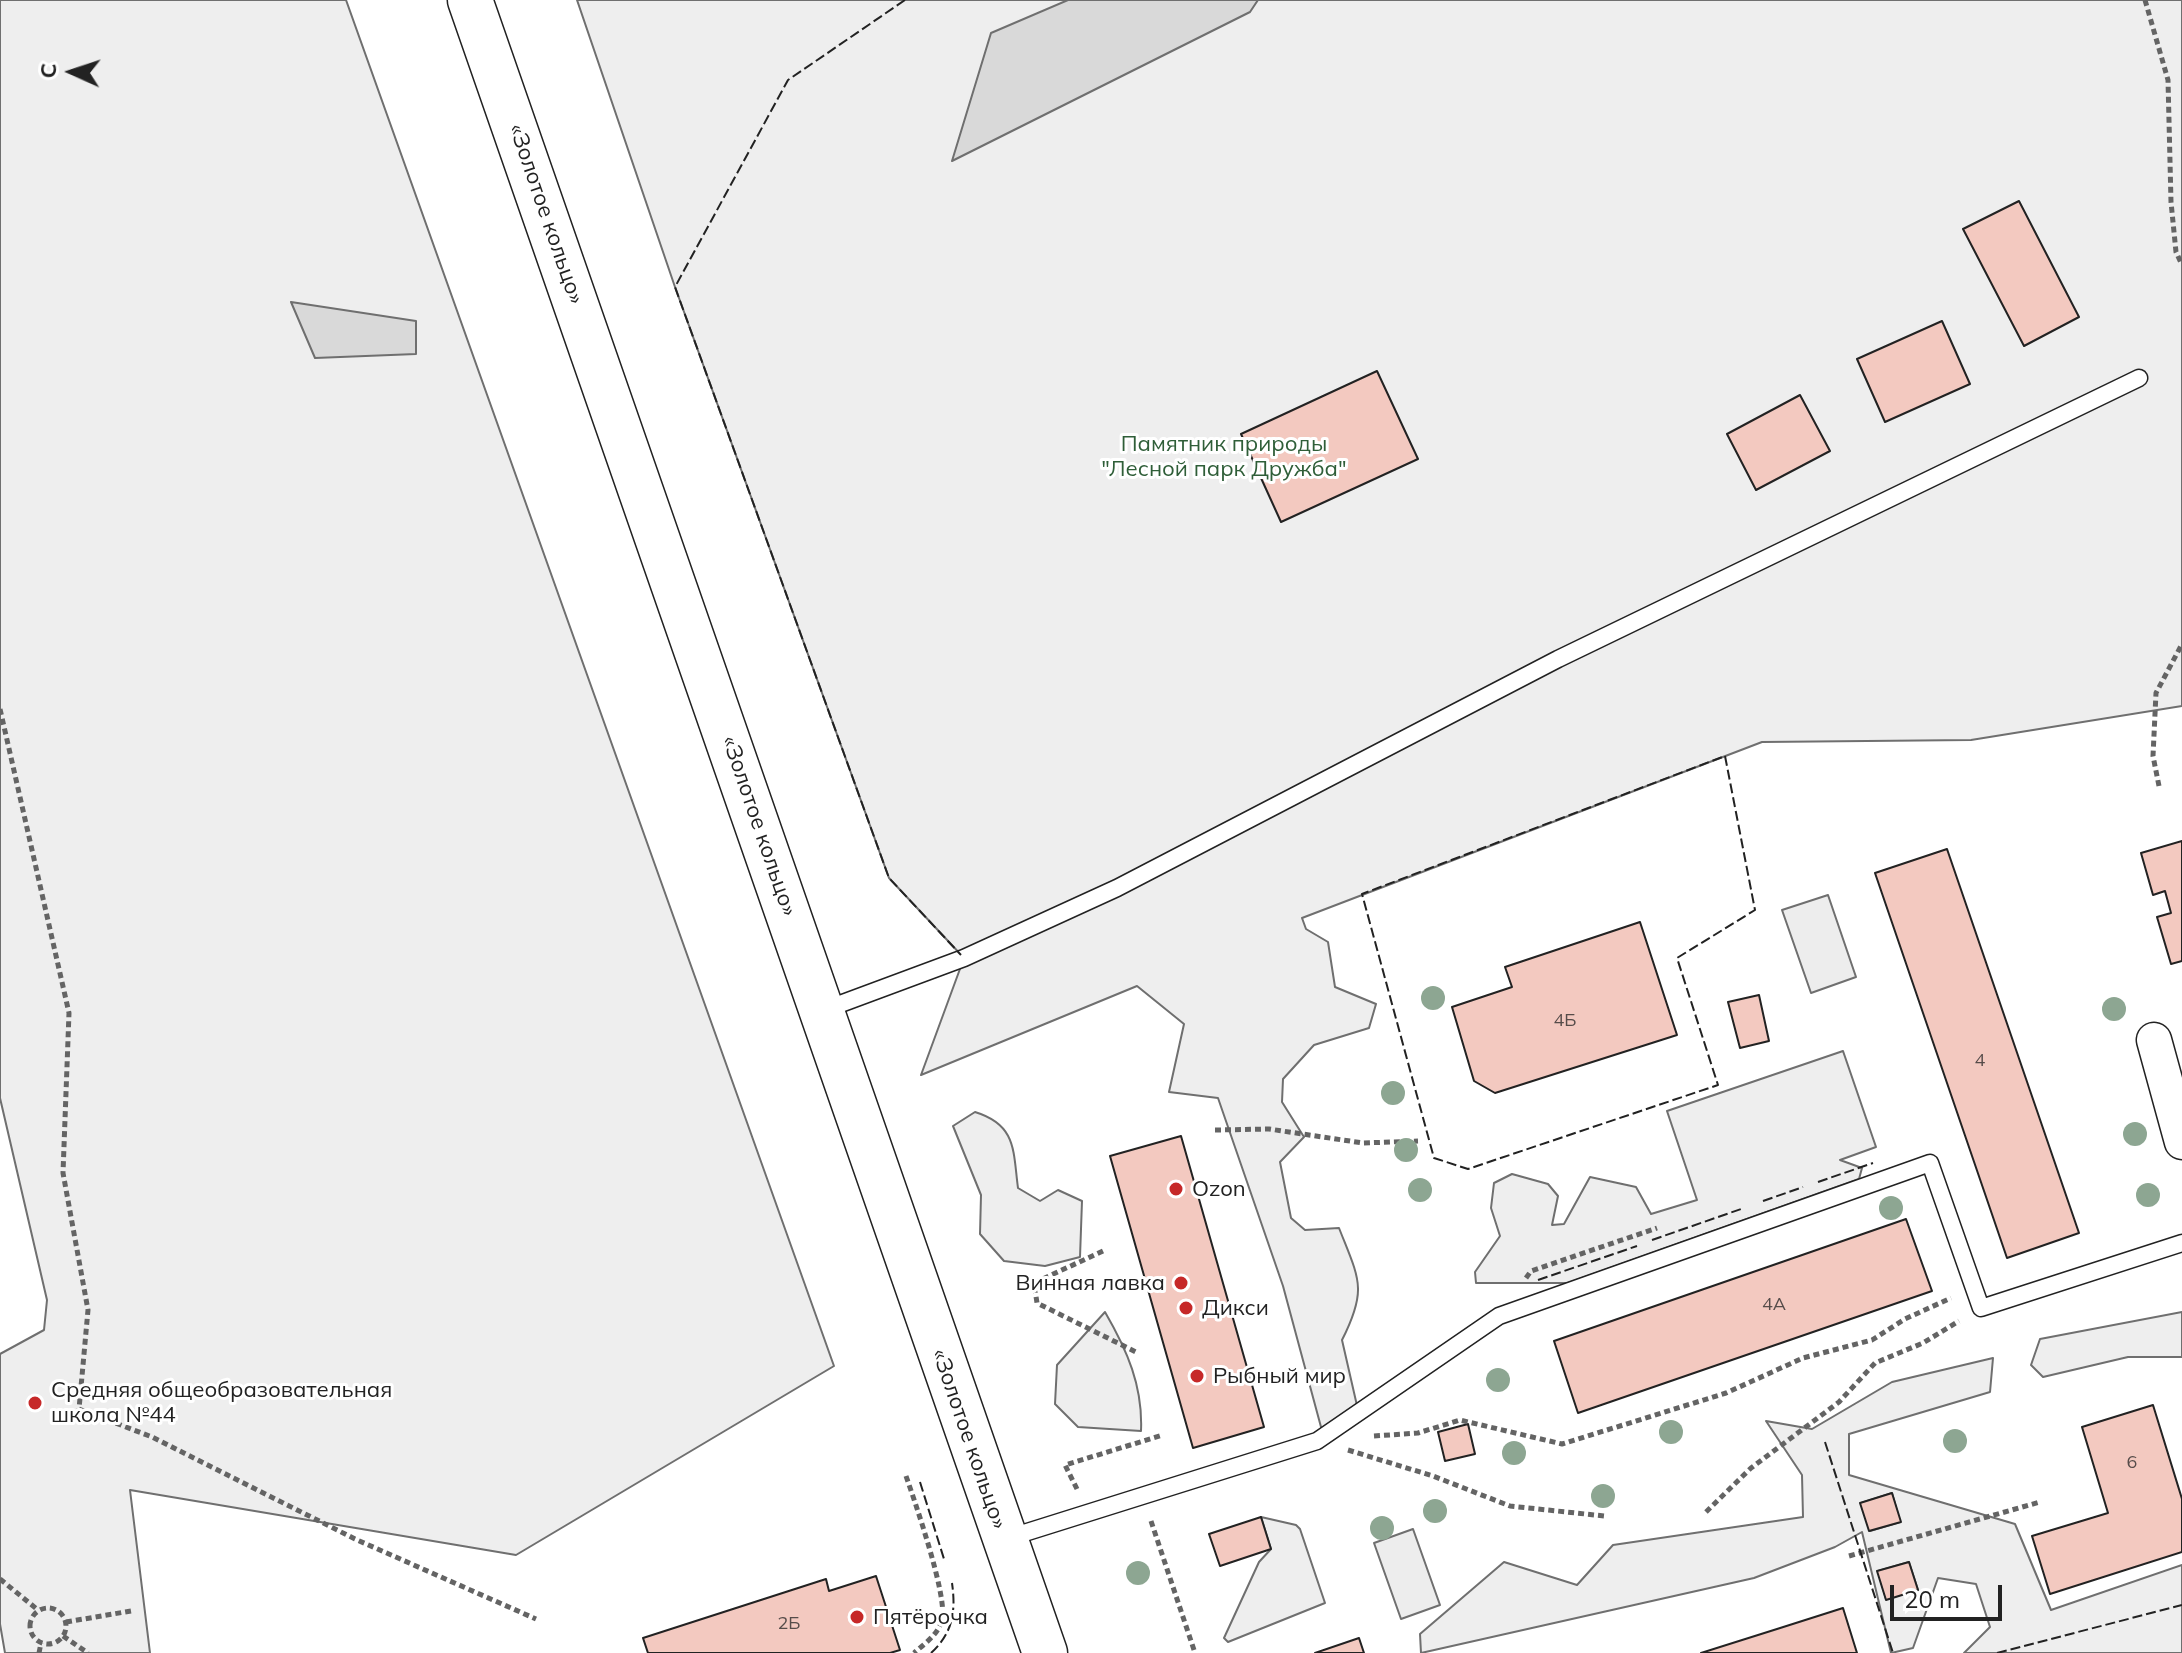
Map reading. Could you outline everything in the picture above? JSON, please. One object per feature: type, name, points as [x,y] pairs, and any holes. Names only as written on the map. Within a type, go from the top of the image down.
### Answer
[{"type":"highway","name":"«Золотое кольцо»","points":[[470,0],[1045,1653]]},
{"type":"street","points":[[2154,1040],[2181,1131]]},
{"type":"lane","points":[[823,1010],[964,958],[1117,888],[1558,659],[2139,378]]},
{"type":"lane","points":[[1004,1540],[1317,1441],[1499,1316],[1930,1163],[1981,1308],[2182,1243]]},
{"type":"path","points":[[2145,0],[2168,80],[2171,202],[2176,252],[2182,265]]},
{"type":"path","points":[[2159,786],[2153,756],[2156,693],[2182,644]]},
{"type":"path","points":[[0,709],[69,1013],[63,1173],[88,1310],[79,1409],[152,1437],[355,1539],[536,1619]]},
{"type":"path","points":[[1215,1130],[1269,1129],[1363,1143],[1418,1141]]},
{"type":"path","points":[[1103,1251],[1034,1283],[1037,1303],[1136,1352]]},
{"type":"path","points":[[1317,1441],[1418,1433],[1460,1420],[1562,1444],[1726,1393],[1803,1358],[1872,1340],[1905,1319],[1974,1288]]},
{"type":"path","points":[[1706,1512],[1751,1468],[1839,1402],[1875,1363],[1923,1343],[1981,1308]]},
{"type":"path","points":[[1065,1465],[1163,1435]]},
{"type":"path","points":[[1317,1441],[1433,1476],[1510,1506],[1604,1516]]},
{"type":"path","points":[[906,1476],[936,1580],[943,1619],[933,1637],[914,1653]]},
{"type":"path","points":[[1142,1495],[1195,1653]]},
{"type":"path","points":[[1849,1556],[2040,1502]]},
{"type":"path","points":[[0,1579],[38,1610],[55,1609],[66,1622]]},
{"type":"path","points":[[38,1610],[29,1622],[31,1635],[41,1643],[53,1643],[63,1636],[66,1622]]},
{"type":"path","points":[[66,1622],[131,1611]]},
{"type":"path","points":[[63,1636],[88,1653]]},
{"type":"path","points":[[39,1653],[41,1643]]},
{"type":"green space","points":[[0,0],[346,0],[834,1366],[516,1555],[130,1490],[150,1653],[5,1653],[0,1624],[0,1354],[44,1330],[47,1300],[0,1098]]},
{"type":"green space","name":"Памятник природы \"Лесной парк Дружба\"","points":[[577,0],[2182,0],[2182,706],[1971,740],[1762,742],[1302,918],[1306,929],[1328,942],[1335,987],[1376,1004],[1369,1028],[1314,1045],[1283,1079],[1282,1102],[1304,1137],[1280,1162],[1291,1218],[1305,1230],[1339,1228],[1358,1284],[1355,1308],[1342,1340],[1358,1410],[1337,1432],[1321,1427],[1283,1286],[1218,1098],[1169,1092],[1184,1024],[1137,986],[921,1075],[964,958],[889,878],[675,287]]},
{"type":"green space","points":[[1843,1051],[1876,1147],[1840,1160],[1862,1168],[1859,1179],[1568,1283],[1476,1283],[1475,1272],[1500,1236],[1491,1208],[1494,1183],[1512,1174],[1548,1184],[1558,1196],[1552,1225],[1564,1224],[1590,1177],[1636,1187],[1651,1214],[1697,1200],[1667,1111]]},
{"type":"green space","points":[[975,1112],[989,1117],[1006,1132],[1013,1151],[1018,1188],[1040,1201],[1058,1190],[1082,1201],[1080,1257],[1045,1266],[1004,1261],[980,1234],[981,1195],[953,1126]]},
{"type":"green space","points":[[1105,1312],[1132,1369],[1139,1399],[1141,1431],[1078,1427],[1055,1404],[1057,1365]]},
{"type":"green space","points":[[2182,1312],[2182,1357],[2128,1357],[2043,1377],[2031,1365],[2040,1339]]},
{"type":"green space","points":[[1993,1358],[1990,1392],[1849,1434],[1849,1475],[2015,1524],[2051,1610],[2182,1565],[2182,1653],[1964,1653],[1990,1627],[1976,1584],[1938,1578],[1913,1648],[1891,1653],[1862,1532],[1835,1547],[1754,1578],[1421,1653],[1420,1634],[1504,1562],[1577,1585],[1613,1545],[1803,1517],[1802,1475],[1766,1421],[1812,1429],[1892,1382]],"holes":[[[1892,1493],[1900,1522],[1870,1531],[1861,1503]],[[1909,1562],[1918,1590],[1886,1599],[1878,1571]]]},
{"type":"green space","points":[[1261,1517],[1296,1525],[1300,1529],[1325,1603],[1228,1642],[1224,1638],[1259,1562],[1271,1549]]},
{"type":"shaded area","points":[[1068,0],[1258,0],[1250,12],[952,161],[991,33]]},
{"type":"shaded area","points":[[291,302],[416,321],[416,354],[315,358]]},
{"type":"shaded area","points":[[1828,895],[1856,977],[1811,993],[1782,910]]},
{"type":"shaded area","points":[[1413,1529],[1440,1605],[1401,1619],[1374,1543]]},
{"type":"building","points":[[2019,201],[2079,317],[2024,346],[1963,229]]},
{"type":"building","points":[[1942,321],[1970,384],[1885,422],[1857,359]]},
{"type":"building","points":[[1377,371],[1418,459],[1281,522],[1241,434]]},
{"type":"building","points":[[1800,395],[1830,451],[1756,490],[1727,434]]},
{"type":"building","points":[[2182,841],[2182,961],[2171,964],[2157,917],[2171,913],[2165,891],[2153,895],[2141,853]]},
{"type":"building","points":[[1947,849],[2079,1233],[2007,1258],[1875,873]]},
{"type":"building","points":[[1640,922],[1677,1035],[1495,1093],[1474,1081],[1452,1007],[1512,987],[1505,967]]},
{"type":"building","points":[[1759,995],[1769,1041],[1740,1048],[1728,1002]]},
{"type":"building","points":[[1181,1136],[1264,1427],[1193,1448],[1110,1156]]},
{"type":"building","points":[[1906,1219],[1932,1291],[1578,1413],[1554,1341]]},
{"type":"building","points":[[2153,1405],[2182,1499],[2182,1552],[2050,1594],[2032,1536],[2108,1513],[2082,1427]]},
{"type":"building","points":[[1468,1424],[1475,1454],[1445,1461],[1438,1432]]},
{"type":"building","points":[[1892,1493],[1901,1522],[1869,1531],[1860,1503]]},
{"type":"building","points":[[1261,1517],[1271,1549],[1220,1566],[1209,1534]]},
{"type":"building","points":[[1909,1562],[1918,1590],[1886,1600],[1877,1571]]},
{"type":"building","points":[[876,1576],[900,1650],[890,1653],[648,1653],[643,1638],[826,1579],[829,1591]]},
{"type":"building","points":[[1843,1608],[1857,1653],[1701,1653],[1777,1629]]},
{"type":"building","points":[[1359,1638],[1364,1653],[1315,1653]]},
{"type":"fence","points":[[905,0],[788,80],[675,287],[889,878],[961,955]]},
{"type":"fence","points":[[1725,756],[1755,910],[1677,958],[1718,1085],[1468,1169],[1434,1158],[1362,894],[1725,756]]},
{"type":"fence","points":[[1818,1182],[1873,1163]]},
{"type":"fence","points":[[1763,1201],[1803,1187]]},
{"type":"fence","points":[[1652,1240],[1744,1208]]},
{"type":"fence","points":[[1538,1280],[1637,1246]]},
{"type":"fence","points":[[1825,1442],[1893,1653]]},
{"type":"fence","points":[[920,1482],[944,1559]]},
{"type":"fence","points":[[931,1653],[944,1638],[951,1621],[954,1603],[952,1583]]},
{"type":"fence","points":[[1997,1653],[2182,1605]]},
{"type":"place","name":"Ozon","points":[[1176,1189]]},
{"type":"place","name":"Винная лавка","points":[[1181,1283]]},
{"type":"place","name":"Дикси","points":[[1186,1308]]},
{"type":"place","name":"Рыбный мир","points":[[1197,1376]]},
{"type":"place","name":"Средняя общеобразовательная школа №44","points":[[35,1403]]},
{"type":"place","name":"Пятёрочка","points":[[857,1617]]}]
